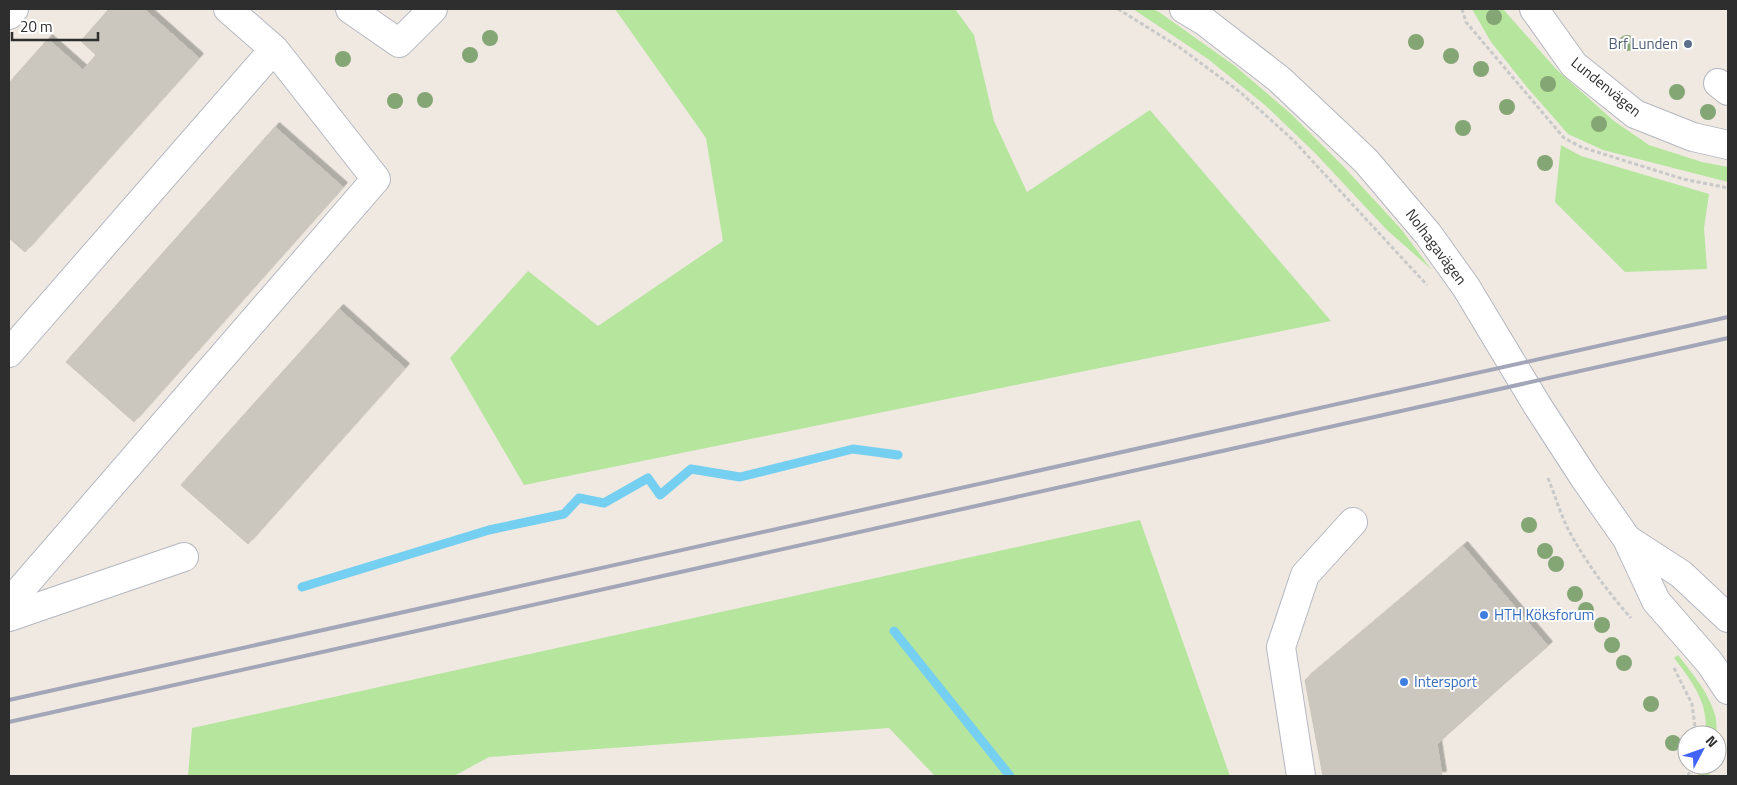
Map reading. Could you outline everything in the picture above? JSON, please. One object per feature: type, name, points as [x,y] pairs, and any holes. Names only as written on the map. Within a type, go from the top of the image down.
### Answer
[{"type":"street","points":[[9,15],[14,9]]},
{"type":"street","points":[[9,603],[376,179],[274,49],[228,9]]},
{"type":"street","points":[[350,9],[399,43],[433,9]]},
{"type":"street","name":"Nolhagavägen","points":[[1184,9],[1204,21],[1279,79],[1366,161],[1428,234],[1466,287],[1537,405],[1585,479],[1627,538],[1656,601],[1710,663],[1728,690]]},
{"type":"street","name":"Lundenvägen","points":[[1534,9],[1574,65],[1635,114],[1693,137],[1728,145]]},
{"type":"street","points":[[9,353],[274,49]]},
{"type":"street","points":[[1301,776],[1280,647],[1305,575],[1353,522]]},
{"type":"street","name":"Nolhagavägen","points":[[1627,538],[1681,574],[1728,618]]},
{"type":"street","points":[[9,617],[184,557]]},
{"type":"path","points":[[1118,9],[1179,46],[1240,92],[1287,134],[1428,286]]},
{"type":"path","points":[[1462,9],[1466,22],[1564,138],[1581,147],[1683,178],[1728,188]]},
{"type":"path","points":[[1545,469],[1567,527],[1589,566],[1633,620]]},
{"type":"path","points":[[1672,663],[1692,704],[1695,725]]},
{"type":"green space","points":[[615,9],[955,9],[974,35],[994,121],[1027,192],[1150,110],[1331,321],[524,485],[450,358],[528,271],[598,326],[723,241],[706,138]]},
{"type":"green space","points":[[1133,9],[1153,9],[1159,12],[1235,66],[1290,113],[1343,166],[1401,229],[1431,269],[1387,230],[1315,153],[1265,105],[1208,59]]},
{"type":"green space","points":[[1472,9],[1503,9],[1556,69],[1614,121],[1649,145],[1702,162],[1728,167],[1728,182],[1603,150],[1568,134],[1491,42]]},
{"type":"green space","points":[[1561,145],[1581,156],[1709,194],[1704,228],[1707,269],[1625,272],[1555,202]]},
{"type":"green space","points":[[1140,520],[1230,776],[935,776],[889,728],[489,757],[454,776],[188,776],[192,728]]},
{"type":"green space","points":[[1678,655],[1700,684],[1709,699],[1716,717],[1716,725],[1706,725],[1705,714],[1698,694],[1674,658]]},
{"type":"building","points":[[109,9],[144,9],[199,58],[25,252],[9,238],[9,83],[48,39],[83,70],[96,55],[81,41]]},
{"type":"building","points":[[275,127],[343,187],[134,422],[66,362]]},
{"type":"building","points":[[339,309],[405,368],[248,544],[181,485]]},
{"type":"building","name":"HTH Köksforum","points":[[1463,546],[1548,646],[1504,684],[1419,584]]},
{"type":"building","name":"Intersport","points":[[1419,584],[1504,684],[1437,744],[1442,776],[1323,776],[1305,680]]},
{"type":"waterway","points":[[302,587],[489,530],[564,514],[579,498],[604,503],[648,478],[660,495],[691,469],[740,477],[853,449],[898,455]]},
{"type":"waterway","points":[[894,631],[1010,776]]},
{"type":"railway","points":[[9,700],[1728,317]]},
{"type":"railway","points":[[9,722],[1728,338]]},
{"type":"place","name":"Brf Lunden","points":[[1688,44]]},
{"type":"place","name":"HTH Köksforum","points":[[1484,615]]},
{"type":"place","name":"Intersport","points":[[1404,682]]}]
